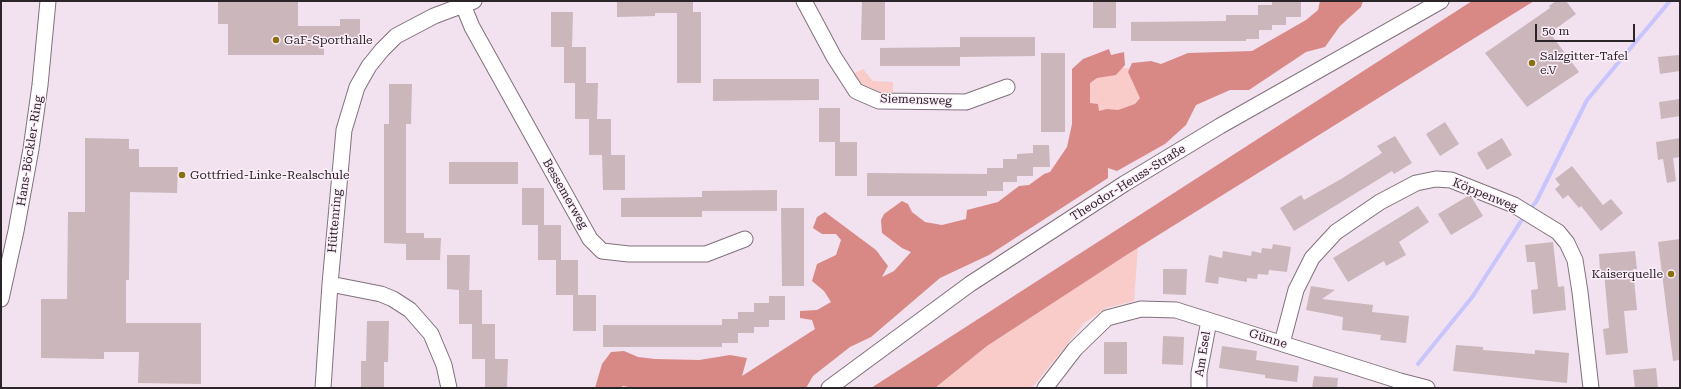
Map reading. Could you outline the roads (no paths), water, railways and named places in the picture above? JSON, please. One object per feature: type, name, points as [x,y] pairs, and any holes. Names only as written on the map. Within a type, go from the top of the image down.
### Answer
[{"type":"street","name":"Hans-Böckler-Ring","points":[[1,299],[16,231],[31,149],[40,85],[48,1]]},
{"type":"street","name":"Siemensweg","points":[[804,1],[834,57],[856,91],[879,101],[966,102],[1007,87]]},
{"type":"street","name":"Theodor-Heuss-Straße","points":[[829,388],[970,284],[1124,184],[1419,6],[1441,1]]},
{"type":"street","name":"Bessemerweg","points":[[468,3],[478,38],[590,239],[602,251],[629,254],[706,254],[745,239]]},
{"type":"street","name":"Hüttenring","points":[[323,388],[330,284],[344,130],[357,87],[369,66],[396,36],[422,22],[468,3]]},
{"type":"street","name":"Köppenweg","points":[[1282,343],[1296,290],[1305,271],[1312,258],[1336,232],[1380,202],[1416,183],[1436,179],[1451,180],[1470,186],[1514,205],[1558,232],[1567,243],[1575,260],[1591,388]]},
{"type":"street","points":[[330,284],[381,294],[393,299],[410,310],[431,334],[444,365],[449,388]]},
{"type":"street","name":"Günne","points":[[1045,388],[1075,349],[1107,318],[1141,309],[1176,310],[1400,381],[1427,388]]},
{"type":"street","name":"Am Esel","points":[[1199,388],[1199,373],[1209,321]]},
{"type":"waterway","points":[[1529,210],[1536,202],[1587,100],[1670,1]]},
{"type":"waterway","points":[[1418,364],[1473,296],[1525,215]]},
{"type":"place","name":"GaF-Sporthalle","points":[[276,40]]},
{"type":"place","name":"Salzgitter-Tafel e.V","points":[[1532,63]]},
{"type":"place","name":"Gottfried-Linke-Realschule","points":[[182,175]]},
{"type":"place","name":"Kaiserquelle","points":[[1671,274]]}]
